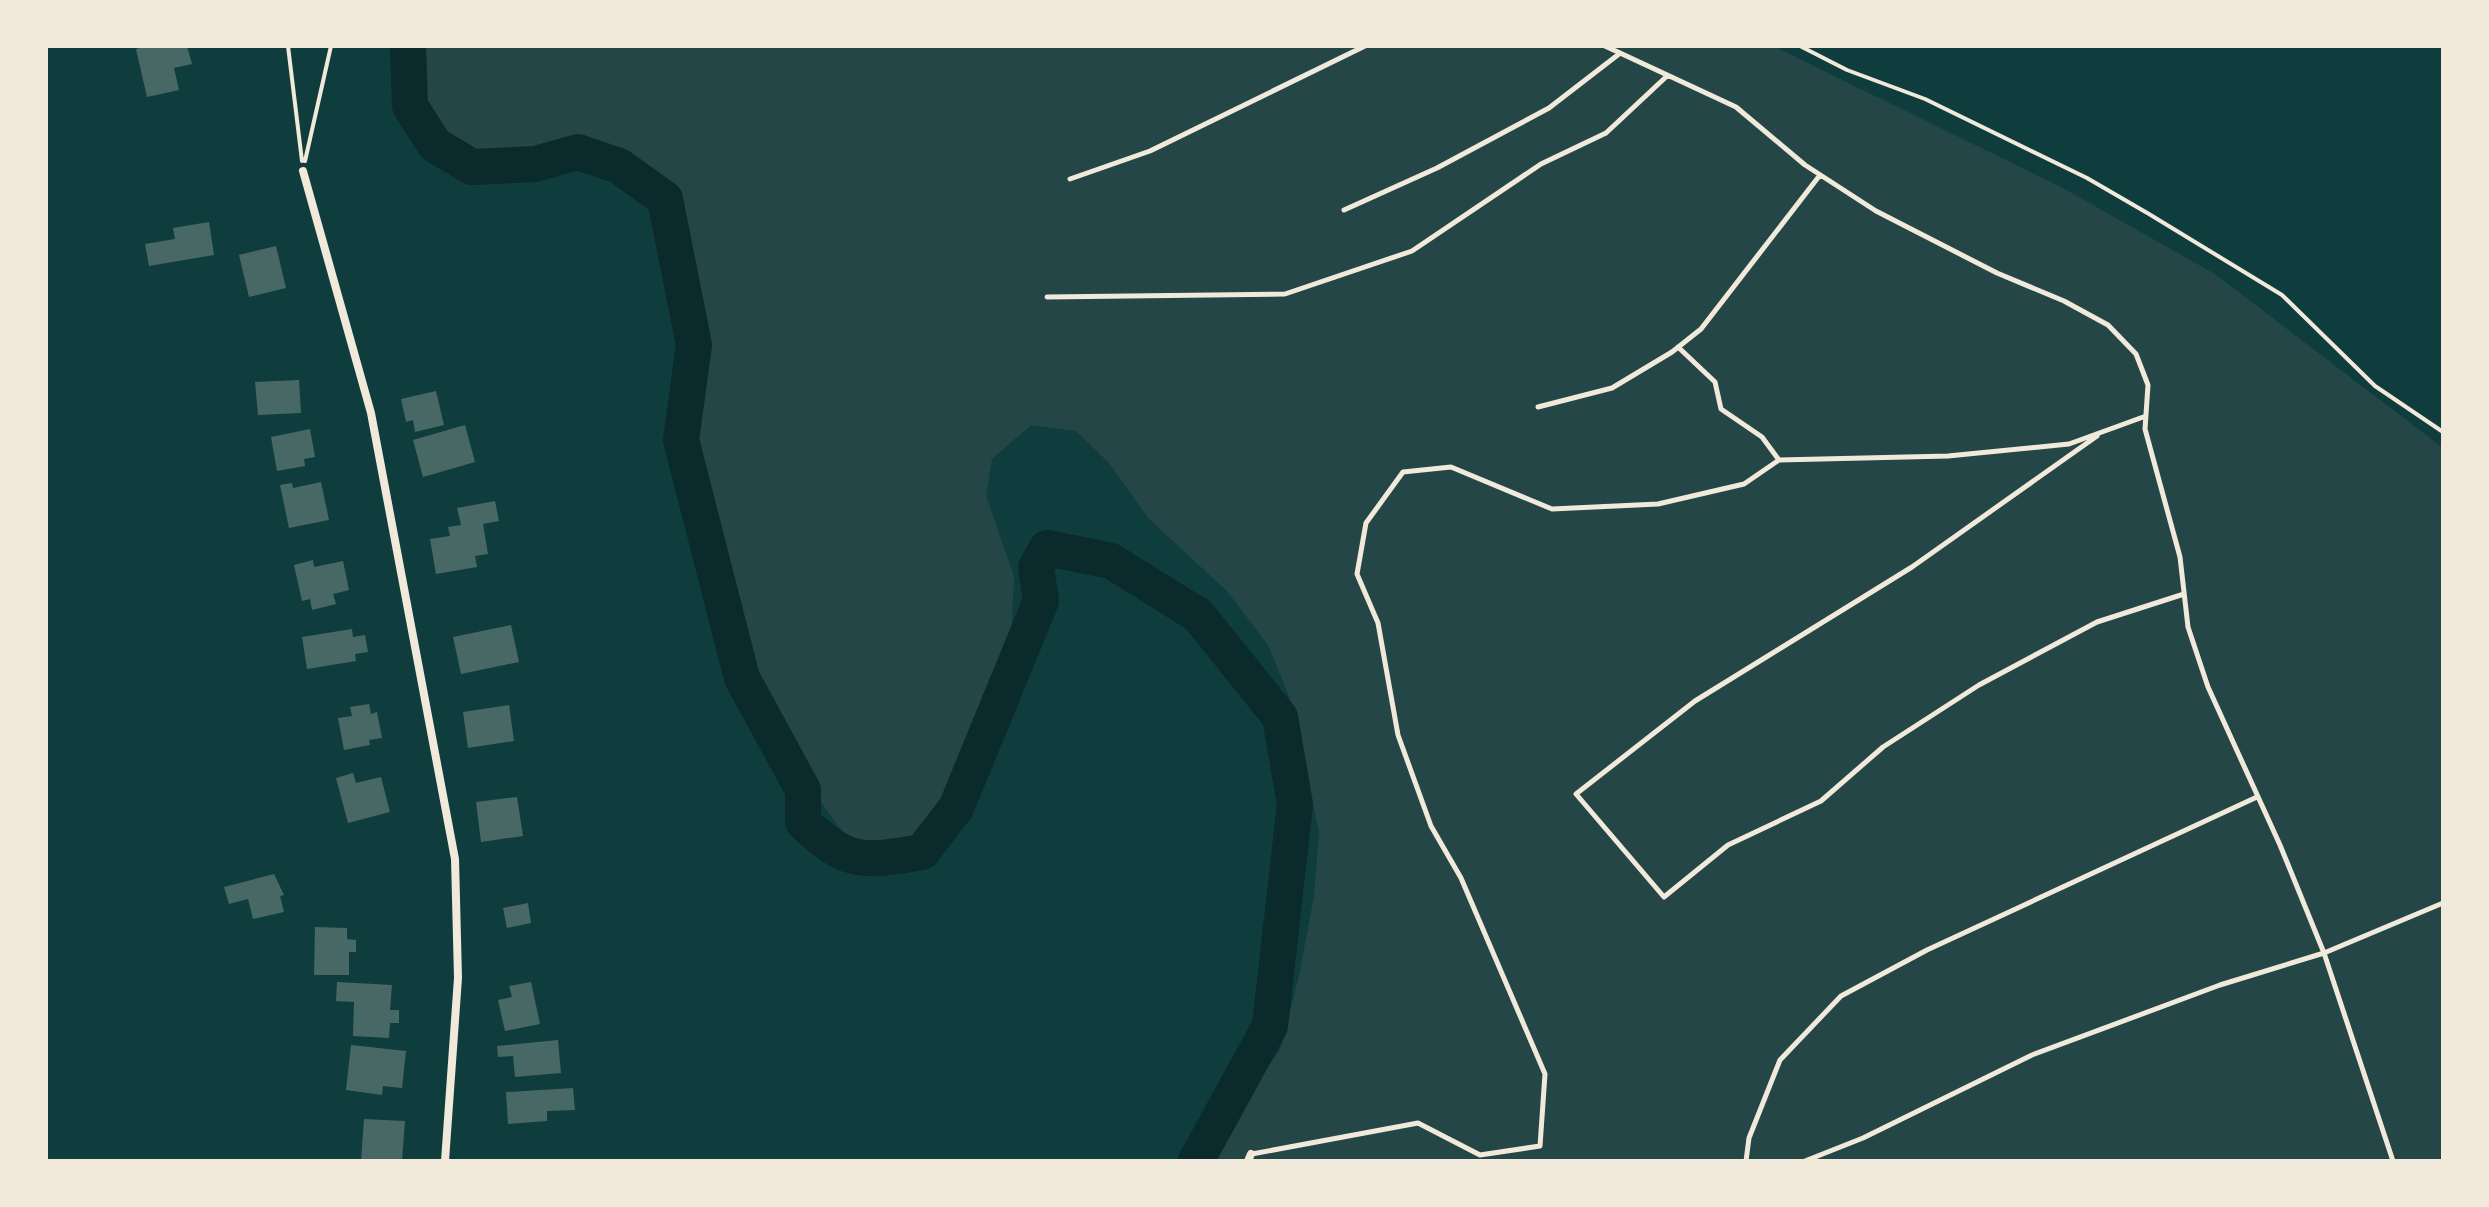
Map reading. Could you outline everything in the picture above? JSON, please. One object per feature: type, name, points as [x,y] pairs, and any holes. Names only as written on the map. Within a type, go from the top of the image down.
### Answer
[{"type":"street","points":[[303,171],[371,413],[455,859],[458,978],[445,1161]]},
{"type":"lane","points":[[1070,179],[1150,151],[1365,46]]},
{"type":"lane","points":[[1605,46],[1736,107],[1820,175],[1876,211],[2108,325],[2136,354],[2148,385],[2145,429],[2180,557],[2188,627],[2208,687],[2324,953],[2393,1161]]},
{"type":"lane","points":[[1344,210],[1437,168],[1549,108],[1619,54]]},
{"type":"lane","points":[[1047,297],[1285,294],[1412,251],[1475,205],[1541,164],[1606,133],[1667,76]]},
{"type":"lane","points":[[1538,407],[1612,388],[1701,329],[1820,175]]},
{"type":"lane","points":[[1678,347],[1715,382],[1721,409],[1762,437],[1779,460]]},
{"type":"lane","points":[[1249,1158],[1418,1123],[1480,1155],[1540,1146],[1545,1074],[1461,878],[1431,826],[1398,735],[1378,623],[1357,574],[1366,523],[1403,472],[1451,467],[1552,509],[1658,504],[1744,484],[1779,460],[1948,456],[2069,444],[2146,416]]},
{"type":"lane","points":[[2097,436],[1912,567],[1695,701],[1576,794],[1664,897],[1728,845],[1821,801],[1883,747],[1979,685],[2097,622],[2184,594]]},
{"type":"lane","points":[[1746,1161],[1749,1138],[1780,1060],[1841,996],[1927,950],[2257,797]]},
{"type":"lane","points":[[1805,1161],[1863,1138],[2032,1055],[2220,985],[2324,953],[2443,903]]},
{"type":"path","points":[[288,46],[303,171]]},
{"type":"path","points":[[303,171],[331,46]]},
{"type":"path","points":[[1800,46],[1847,70],[1938,105],[2087,178],[2163,222],[2282,295],[2375,386],[2443,432]]},
{"type":"shaded area","points":[[420,46],[1773,46],[2061,187],[2215,274],[2443,448],[2443,1161],[1200,1161],[1280,1050],[1299,976],[1314,896],[1319,832],[1289,696],[1268,645],[1227,591],[1149,519],[1109,463],[1076,431],[1031,425],[992,459],[986,496],[1014,576],[1008,709],[997,739],[971,782],[948,832],[935,848],[907,861],[866,855],[839,827],[798,770],[745,666],[705,517],[694,390],[697,267],[681,222],[654,199],[606,171],[579,162],[489,178],[457,164],[432,143],[419,108],[415,70]]},
{"type":"building","points":[[187,46],[192,64],[174,68],[179,90],[147,97],[136,49]]},
{"type":"building","points":[[209,222],[214,255],[149,266],[145,244],[175,239],[173,228]]},
{"type":"building","points":[[276,246],[286,288],[249,297],[239,255]]},
{"type":"building","points":[[299,380],[301,413],[258,415],[255,382]]},
{"type":"building","points":[[436,391],[444,425],[415,432],[413,420],[406,422],[401,399]]},
{"type":"building","points":[[465,425],[475,462],[423,477],[413,440]]},
{"type":"building","points":[[310,429],[315,457],[304,459],[305,466],[277,471],[271,437]]},
{"type":"building","points":[[321,482],[329,520],[289,528],[280,485],[292,483],[293,488]]},
{"type":"building","points":[[495,501],[499,521],[483,524],[488,554],[475,556],[477,567],[436,574],[430,539],[450,536],[448,527],[461,525],[457,508]]},
{"type":"building","points":[[313,560],[314,567],[343,561],[349,590],[333,594],[336,604],[312,610],[310,599],[302,601],[294,565]]},
{"type":"building","points":[[511,625],[519,662],[461,674],[453,637]]},
{"type":"building","points":[[352,629],[353,637],[365,635],[368,652],[355,654],[356,661],[307,669],[302,637]]},
{"type":"building","points":[[369,704],[371,714],[377,712],[382,738],[369,740],[370,745],[344,750],[338,718],[352,716],[350,707]]},
{"type":"building","points":[[509,705],[514,741],[468,748],[463,712]]},
{"type":"building","points":[[353,773],[356,783],[381,777],[390,812],[348,823],[336,778]]},
{"type":"building","points":[[517,797],[523,836],[481,842],[476,802]]},
{"type":"building","points":[[274,874],[284,895],[280,896],[284,912],[253,919],[248,899],[229,904],[224,887]]},
{"type":"building","points":[[528,903],[531,923],[507,928],[503,908]]},
{"type":"building","points":[[315,927],[347,928],[347,939],[356,940],[356,952],[349,952],[349,975],[314,975]]},
{"type":"building","points":[[337,982],[392,985],[390,1010],[399,1010],[399,1023],[390,1023],[389,1038],[353,1036],[354,1002],[336,1001]]},
{"type":"building","points":[[531,982],[540,1024],[505,1031],[498,1000],[512,997],[509,986]]},
{"type":"building","points":[[558,1040],[561,1073],[515,1077],[513,1056],[498,1057],[497,1046]]},
{"type":"building","points":[[351,1045],[406,1051],[402,1088],[383,1086],[382,1095],[346,1090]]},
{"type":"building","points":[[573,1088],[575,1110],[547,1111],[547,1121],[508,1124],[506,1092]]},
{"type":"building","points":[[364,1119],[405,1121],[402,1161],[361,1161]]},
{"type":"waterway","points":[[408,46],[410,106],[435,145],[472,167],[535,164],[578,152],[619,166],[665,199],[694,345],[681,440],[742,678],[803,790],[803,822],[819,836],[832,846],[857,857],[885,858],[922,852],[956,808],[1041,601],[1036,567],[1047,548],[1111,561],[1198,615],[1280,717],[1295,804],[1270,1026],[1196,1161]]}]
